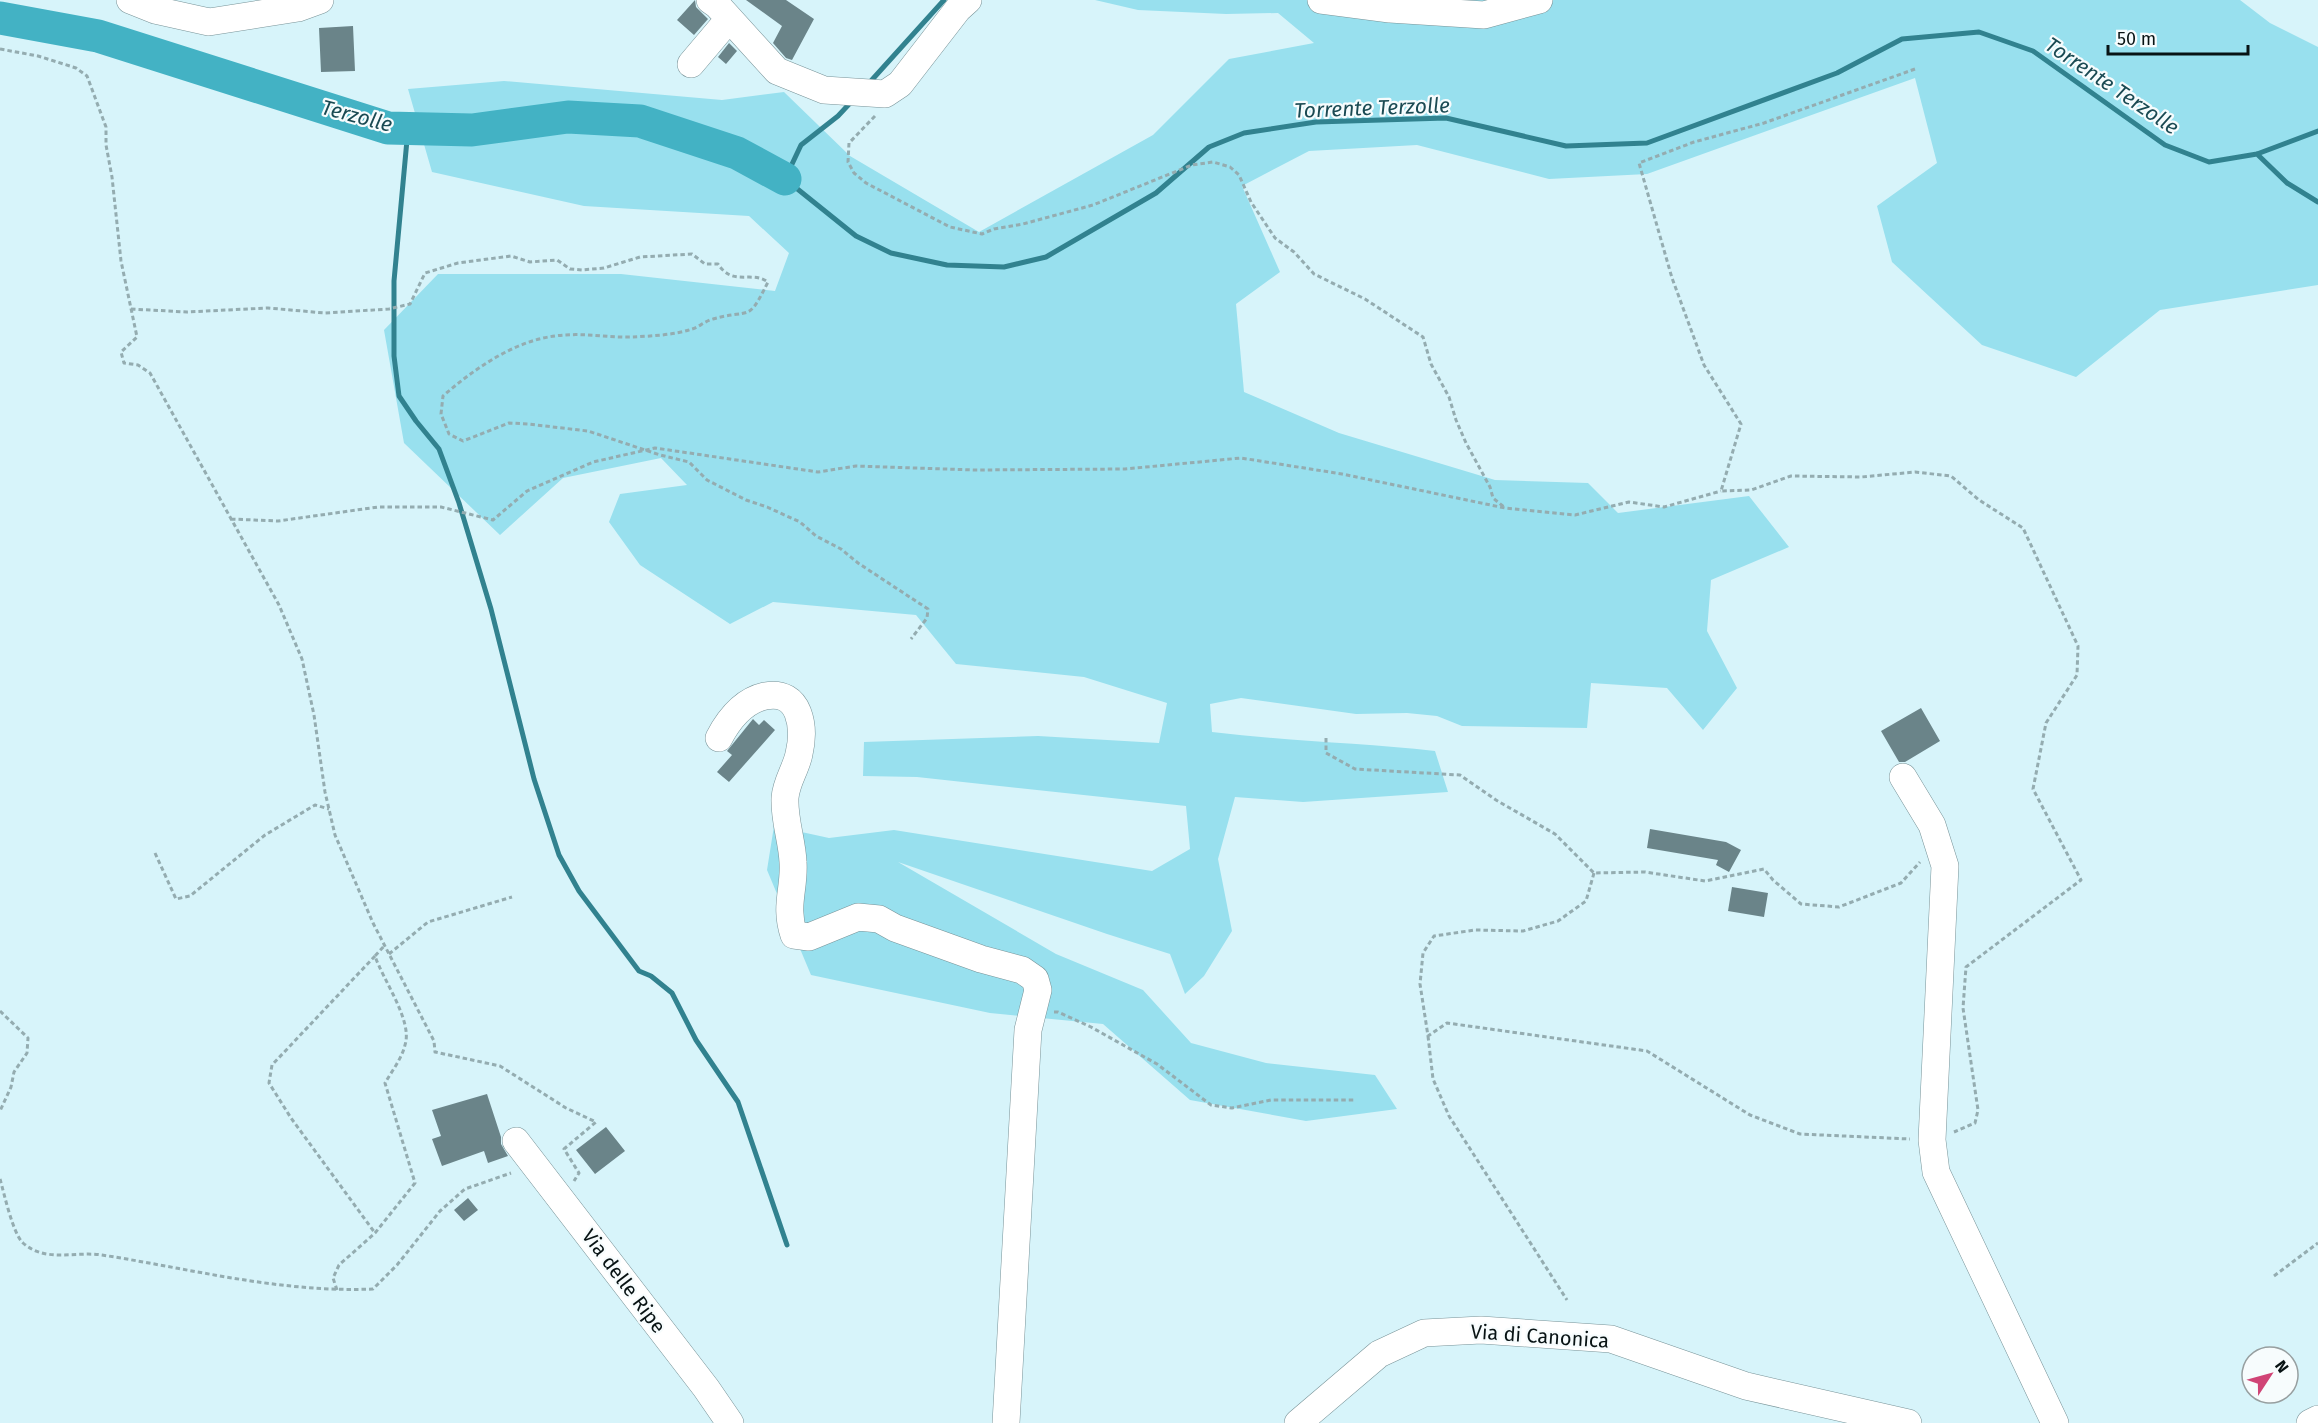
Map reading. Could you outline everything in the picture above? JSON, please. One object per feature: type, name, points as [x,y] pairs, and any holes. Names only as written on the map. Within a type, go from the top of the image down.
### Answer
[{"type":"street","points":[[130,0],[155,10],[209,22],[298,8],[320,0]]},
{"type":"street","points":[[710,0],[777,71],[824,90],[885,94],[900,84],[958,9],[968,0]]},
{"type":"street","points":[[1321,0],[1430,13],[1484,15],[1539,0]]},
{"type":"street","points":[[691,64],[729,19]]},
{"type":"street","points":[[719,738],[730,718],[753,700],[767,696],[783,696],[792,702],[800,715],[799,755],[785,796],[787,829],[794,863],[789,897],[790,923],[794,935],[809,937],[858,917],[879,919],[895,928],[981,959],[1022,970],[1035,979],[1038,990],[1028,1030],[1006,1423]]},
{"type":"street","points":[[1903,777],[1932,825],[1945,866],[1932,1140],[1936,1172],[2055,1423]]},
{"type":"street","name":"Via delle Ripe","points":[[516,1141],[706,1388],[730,1423]]},
{"type":"street","name":"Via di Canonica","points":[[1298,1423],[1379,1354],[1424,1333],[1481,1330],[1611,1339],[1746,1386],[1908,1423]]},
{"type":"street","points":[[2310,1423],[2318,1419]]},
{"type":"path","points":[[0,49],[38,56],[76,69],[87,76],[105,127],[121,261],[136,337],[121,352],[124,363],[138,366],[150,373],[279,605],[302,659],[335,835],[384,945],[434,1041],[435,1052],[500,1066],[566,1108],[596,1122],[564,1149],[579,1173],[562,1201]]},
{"type":"path","points":[[1721,492],[1741,424],[1704,366],[1672,278],[1639,163],[1694,142],[1764,123],[1915,69]]},
{"type":"path","points":[[885,94],[887,99],[884,107],[849,143],[848,162],[851,168],[866,183],[950,227],[964,231],[982,234],[994,229],[1065,213],[1092,205],[1192,165],[1213,162],[1230,167],[1239,175],[1251,202],[1275,238],[1294,252],[1314,274],[1365,299],[1423,337],[1431,364],[1449,397],[1456,420],[1490,487],[1492,498],[1505,508]]},
{"type":"path","points":[[131,309],[187,312],[268,308],[325,313],[389,309],[410,304],[425,273],[458,263],[511,256],[530,262],[557,260],[570,269],[582,270],[604,268],[640,257],[692,254],[705,264],[718,264],[723,273],[742,278],[761,278],[768,282],[755,309],[744,315],[712,320],[692,330],[631,337],[591,334],[554,336],[526,342],[462,379],[443,396],[441,414],[449,434],[463,441],[508,423],[588,431],[660,455],[689,462],[707,480],[746,500],[800,522],[816,536],[841,549],[858,563],[928,609],[927,618],[911,639]]},
{"type":"path","points":[[231,519],[278,521],[378,507],[441,507],[493,520],[527,491],[538,486],[593,462],[655,448],[818,472],[856,465],[976,470],[1125,469],[1241,458],[1342,474],[1505,508],[1575,515],[1629,502],[1664,507],[1721,492],[1751,490],[1791,476],[1861,477],[1915,472],[1951,476],[1979,500],[2023,528],[2078,646],[2077,675],[2046,723],[2033,789],[2081,880],[1966,967],[1963,1008],[1978,1110],[1977,1118],[1971,1125],[1932,1140],[1800,1134],[1750,1115],[1647,1051],[1447,1023],[1428,1036]]},
{"type":"path","points":[[1326,738],[1326,753],[1355,769],[1460,775],[1496,800],[1555,834],[1594,873],[1645,872],[1705,881],[1764,869],[1773,880],[1802,904],[1839,907],[1900,883],[1937,842]]},
{"type":"path","points":[[155,853],[176,899],[190,896],[265,835],[315,805],[329,808]]},
{"type":"path","points":[[1567,1300],[1449,1116],[1433,1079],[1420,984],[1423,953],[1434,936],[1475,930],[1522,931],[1558,921],[1586,901],[1594,873]]},
{"type":"path","points":[[389,954],[428,922],[512,897]]},
{"type":"path","points":[[375,1233],[291,1118],[269,1083],[272,1065],[384,945]]},
{"type":"path","points":[[337,1290],[333,1278],[339,1265],[375,1233],[416,1183],[385,1083],[406,1044],[406,1024],[375,956]]},
{"type":"path","points":[[0,1011],[28,1038],[27,1053],[14,1072],[11,1087],[0,1111]]},
{"type":"path","points":[[1034,1012],[1058,1012],[1091,1027],[1157,1064],[1210,1105],[1232,1108],[1271,1100],[1354,1100]]},
{"type":"path","points":[[0,1179],[8,1209],[21,1241],[38,1252],[58,1256],[98,1255],[280,1286],[337,1290],[373,1288],[397,1265],[440,1211],[465,1189],[502,1175],[536,1167]]},
{"type":"path","points":[[2274,1276],[2318,1243]]},
{"type":"shaded area","points":[[1095,0],[2240,0],[2270,23],[2318,47],[2318,285],[2160,310],[2076,377],[1982,345],[1892,262],[1877,206],[1937,163],[1915,78],[1647,174],[1549,179],[1417,145],[1309,151],[1242,186],[1280,272],[1236,304],[1244,392],[1339,433],[1495,480],[1588,483],[1618,513],[1749,496],[1789,547],[1711,580],[1707,631],[1737,688],[1703,730],[1667,688],[1591,683],[1587,728],[1462,726],[1437,716],[1407,713],[1356,714],[1241,698],[1210,704],[1212,732],[1435,751],[1448,792],[1303,802],[1235,797],[1218,859],[1232,931],[1204,976],[1185,994],[1170,954],[898,862],[1056,954],[1143,990],[1191,1043],[1266,1063],[1375,1075],[1397,1109],[1306,1121],[1190,1100],[1103,1024],[990,1013],[811,975],[767,870],[774,826],[829,838],[894,830],[1152,871],[1190,849],[1186,806],[917,777],[863,776],[864,742],[1038,736],[1159,743],[1167,703],[1084,677],[956,664],[916,615],[773,602],[730,624],[640,565],[609,522],[620,494],[687,485],[661,458],[563,478],[500,535],[404,443],[384,330],[438,274],[621,274],[775,291],[789,253],[749,216],[584,206],[432,172],[408,89],[504,81],[722,100],[784,92],[850,156],[979,232],[1153,135],[1229,59],[1314,43],[1278,13],[1226,14],[1138,10]]},
{"type":"building","points":[[695,0],[696,7],[708,19],[694,35],[677,20]]},
{"type":"building","points":[[746,0],[786,0],[814,19],[792,60],[786,58],[773,43],[782,26]]},
{"type":"building","points":[[353,26],[355,71],[321,72],[319,28]]},
{"type":"building","points":[[729,43],[737,51],[726,64],[718,57]]},
{"type":"building","points":[[1921,708],[1940,741],[1905,762],[1899,762],[1881,731]]},
{"type":"building","points":[[753,719],[759,725],[764,720],[775,730],[729,782],[717,772],[732,755],[727,751]]},
{"type":"building","points":[[1650,829],[1726,842],[1741,850],[1729,872],[1716,865],[1718,860],[1647,848]]},
{"type":"building","points":[[1732,887],[1768,893],[1764,917],[1728,911]]},
{"type":"building","points":[[487,1094],[501,1137],[501,1144],[508,1156],[488,1163],[484,1151],[442,1166],[432,1139],[441,1136],[432,1110]]},
{"type":"building","points":[[606,1127],[625,1151],[595,1174],[576,1150]]},
{"type":"building","points":[[468,1198],[478,1210],[464,1221],[454,1210]]},
{"type":"waterway","points":[[870,82],[944,0]]},
{"type":"waterway","name":"Terzolle","points":[[0,18],[98,36],[388,128],[472,130],[568,117],[640,121],[737,153],[785,179]]},
{"type":"waterway","name":"Torrente Terzolle","points":[[852,101],[838,116],[801,145],[785,179],[856,236],[891,253],[947,265],[1004,267],[1046,257],[1156,193],[1209,147],[1244,133],[1316,122],[1446,118],[1566,146],[1647,143],[1837,73],[1902,39],[1979,32],[2033,51],[2165,145],[2209,162],[2257,154],[2318,131]]},
{"type":"waterway","points":[[408,129],[394,281],[394,356],[399,396],[439,449],[459,503],[491,609],[534,779],[559,855],[579,891],[639,971],[651,976],[672,993],[696,1040],[738,1102],[787,1245]]},
{"type":"waterway","points":[[2257,154],[2287,183],[2318,202]]}]
